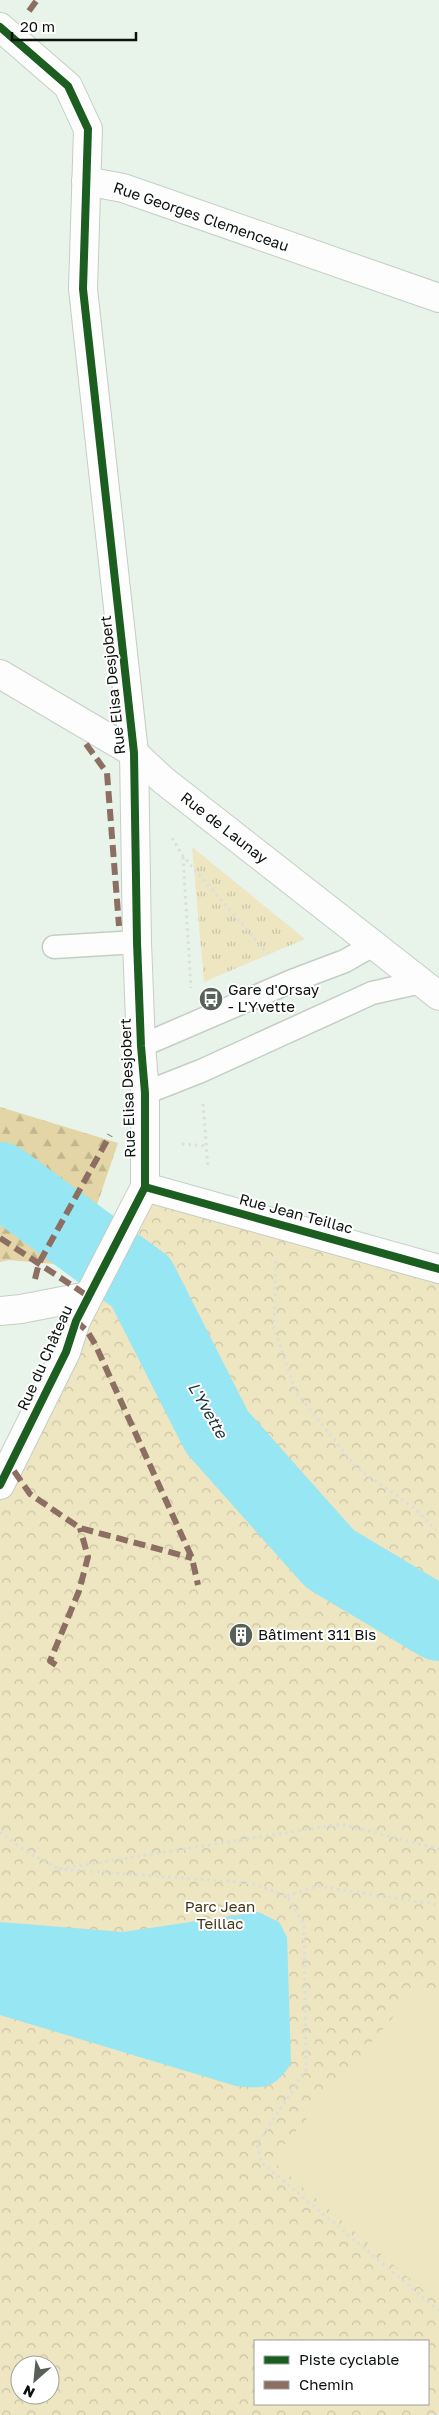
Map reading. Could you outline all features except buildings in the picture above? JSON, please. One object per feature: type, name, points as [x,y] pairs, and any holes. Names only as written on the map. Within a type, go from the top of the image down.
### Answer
[{"type":"street","points":[[0,27],[68,86],[88,129],[86,182]]},
{"type":"street","name":"Rue Georges Clemenceau","points":[[86,182],[123,188],[439,298]]},
{"type":"street","name":"Rue Elisa Desjobert","points":[[86,182],[83,289],[134,753],[140,1046],[145,1093],[139,1198]]},
{"type":"street","name":"Rue de Launay","points":[[0,674],[134,753],[162,780],[430,989]]},
{"type":"street","name":"Rue Jean Teillac","points":[[139,1198],[439,1269]]},
{"type":"street","name":"Rue du Château","points":[[0,1485],[66,1352],[76,1321],[88,1296],[139,1198]]},
{"type":"street","points":[[0,1311],[21,1310],[88,1296]]},
{"type":"lane","points":[[54,947],[137,942]]},
{"type":"lane","points":[[140,1046],[266,992],[345,961],[373,946]]},
{"type":"lane","points":[[145,1093],[201,1070],[372,993],[430,989]]},
{"type":"path","points":[[169,833],[183,856],[270,956]]},
{"type":"path","points":[[183,856],[191,988]]},
{"type":"path","points":[[182,1144],[206,1146],[203,1101]]},
{"type":"path","points":[[277,1258],[274,1328],[296,1392],[357,1468],[413,1507],[439,1533]]},
{"type":"path","points":[[58,1869],[341,1824],[439,1849]]},
{"type":"path","points":[[0,1832],[24,1850],[58,1869],[251,1882],[287,1896],[304,1924],[306,2070],[257,2144],[261,2162],[438,2310],[439,2308]]},
{"type":"path","points":[[287,1896],[317,1886],[439,1905]]},
{"type":"path","points":[[435,2415],[439,2413]]},
{"type":"green space","points":[[192,847],[305,939],[204,982]]},
{"type":"green space","points":[[0,1107],[118,1143],[76,1266],[9,1260],[0,1262]]},
{"type":"green space","name":"Parc Jean Teillac","points":[[152,1197],[439,1272],[439,2413],[435,2415],[0,2415],[0,1491]]},
{"type":"green space","points":[[419,1987],[439,2005],[439,2300],[437,2302],[271,2160]]},
{"type":"water","points":[[258,1912],[279,1922],[287,1937],[291,2064],[274,2083],[268,2086],[236,2086],[0,2015],[0,1922],[123,1932]]},
{"type":"waterway","name":"L'Yvette","points":[[0,1179],[141,1282],[217,1432],[330,1559],[439,1624]]},
{"type":"marked path","points":[[29,11],[37,0]]},
{"type":"marked path","points":[[86,744],[107,773],[119,926]]},
{"type":"marked path","points":[[35,1279],[39,1263],[110,1135]]},
{"type":"marked path","points":[[0,1238],[88,1296]]},
{"type":"marked path","points":[[76,1321],[87,1331],[95,1344],[192,1558],[198,1585]]},
{"type":"marked path","points":[[14,1471],[30,1494],[80,1528],[192,1558]]},
{"type":"marked path","points":[[56,1665],[50,1661],[79,1591],[88,1557],[80,1528]]},
{"type":"cycle path","points":[[0,27],[68,86],[88,129],[83,289],[134,753],[137,942],[141,1046],[145,1093],[145,1187]]},
{"type":"cycle path","points":[[145,1187],[439,1269]]},
{"type":"cycle path","points":[[0,1485],[66,1352],[76,1321],[145,1187]]},
{"type":"place","name":"Gare d'Orsay - L'Yvette","points":[[211,999]]},
{"type":"place","name":"Bâtiment 311 Bis","points":[[241,1635]]}]
